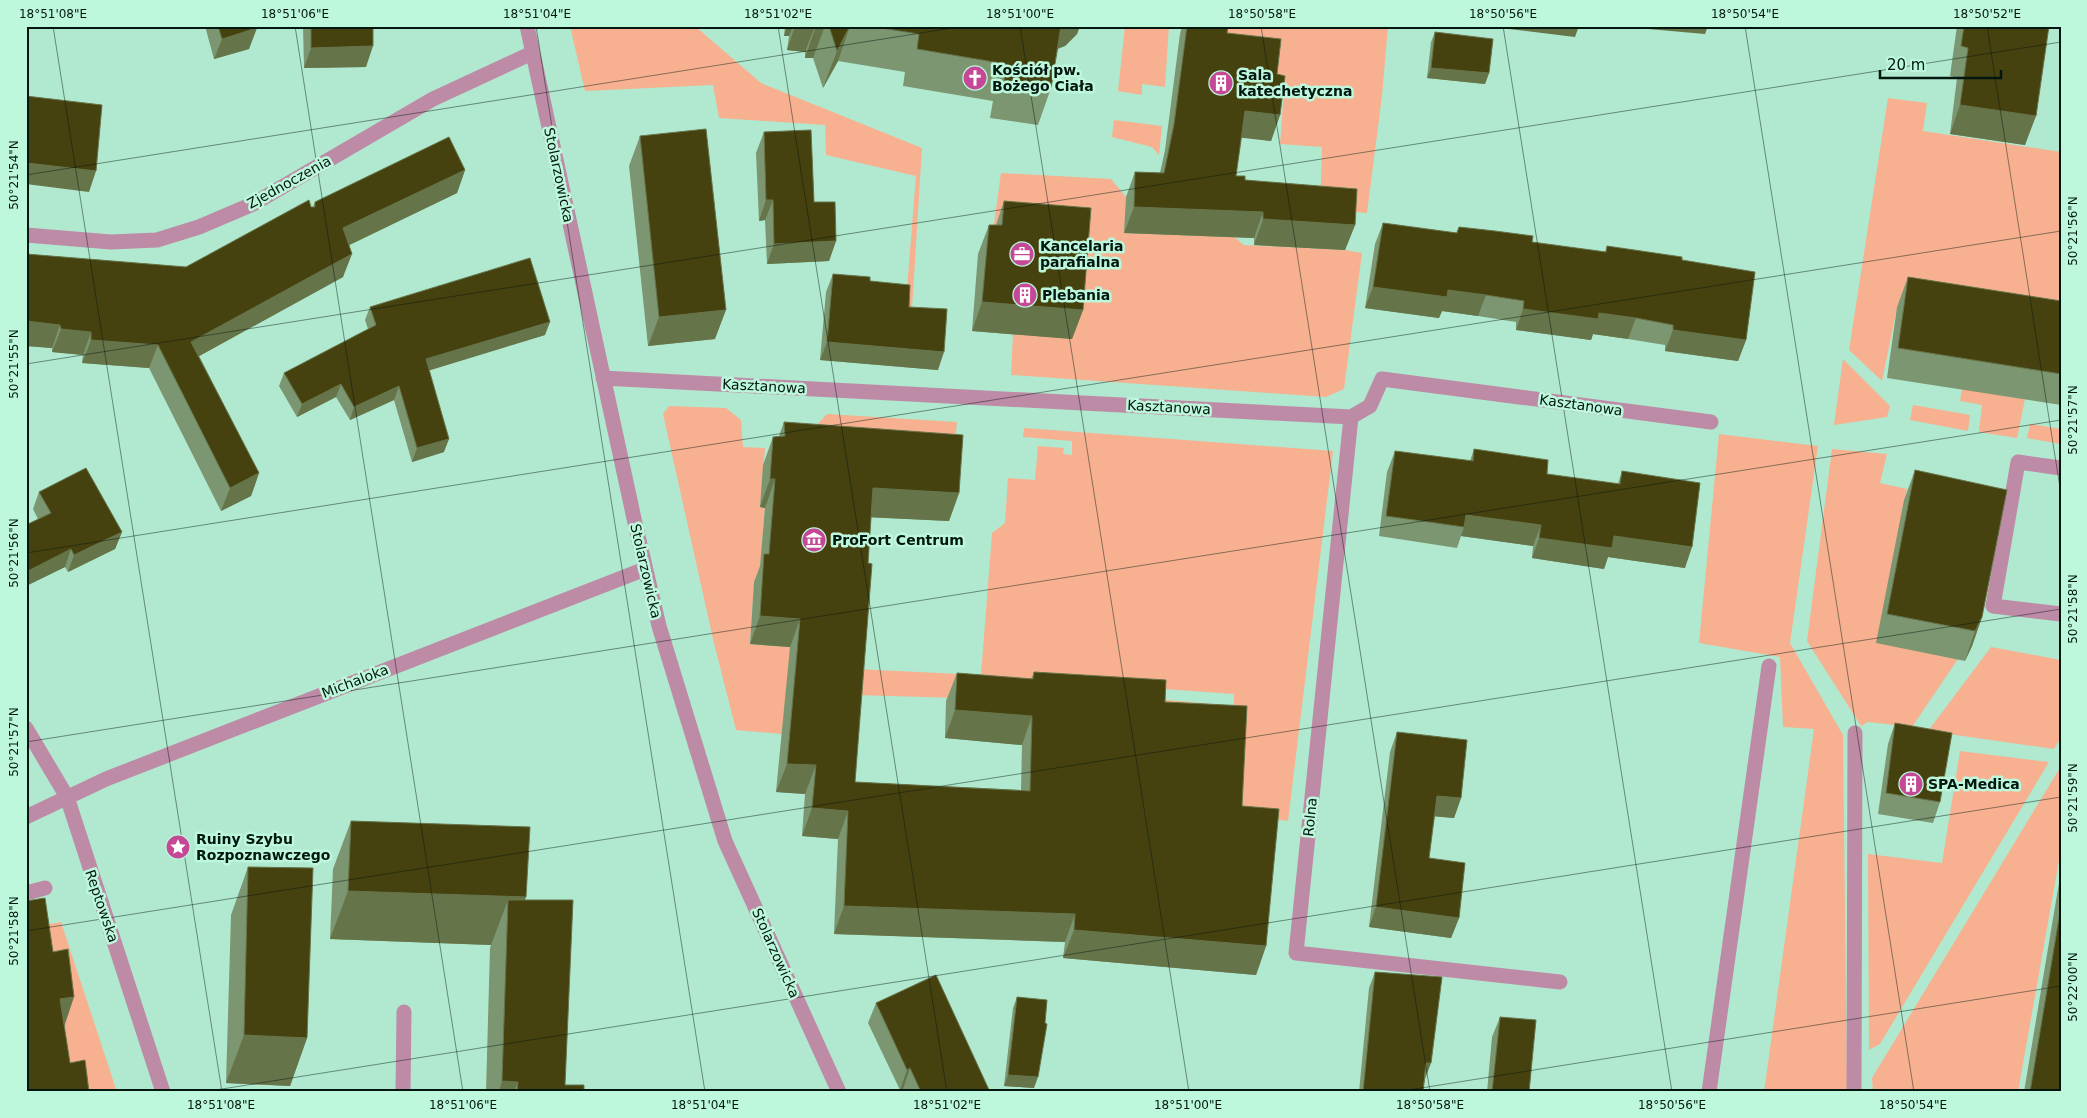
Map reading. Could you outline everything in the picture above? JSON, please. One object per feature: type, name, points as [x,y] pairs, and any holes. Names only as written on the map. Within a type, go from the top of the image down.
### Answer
[{"type":"street","name":"Stolarzowicka","points":[[527,26],[645,570],[659,626],[725,841],[839,1092]]},
{"type":"street","name":"Zjednoczenia","points":[[26,235],[111,242],[157,240],[199,227],[253,204],[433,99],[532,53]]},
{"type":"street","name":"Kasztanowa","points":[[603,378],[1350,417],[1370,406],[1382,379],[1711,422]]},
{"type":"street","name":"Rolna","points":[[1350,417],[1296,953],[1560,982]]},
{"type":"street","points":[[2061,468],[2018,462],[1993,606],[2061,614]]},
{"type":"street","name":"Michaloka","points":[[26,817],[133,768],[645,570]]},
{"type":"street","points":[[1710,1092],[1769,666]]},
{"type":"street","name":"Reptowska","points":[[26,728],[67,797],[163,1092]]},
{"type":"street","points":[[1854,1092],[1855,733]]},
{"type":"street","points":[[26,893],[45,888]]},
{"type":"street","points":[[403,1092],[404,1012]]},
{"type":"shaded area","points":[[570,26],[695,26],[761,83],[922,148],[911,325],[906,301],[916,176],[826,155],[825,125],[719,118],[713,85],[585,91]]},
{"type":"shaded area","points":[[1125,26],[1169,26],[1165,87],[1142,84],[1142,95],[1118,91]]},
{"type":"shaded area","points":[[1190,26],[1388,26],[1382,96],[1367,213],[1320,209],[1322,147],[1280,144],[1284,90],[1274,89],[1226,49],[1228,30]]},
{"type":"shaded area","points":[[1888,98],[1927,103],[1923,131],[2061,152],[2061,328],[1898,303],[1882,381],[1849,350]]},
{"type":"shaded area","points":[[1114,120],[1162,126],[1159,155],[1152,147],[1112,137]]},
{"type":"shaded area","points":[[1001,173],[1111,179],[1126,197],[1125,233],[1234,237],[1244,245],[1345,250],[1362,253],[1344,389],[1326,397],[1011,375],[1013,334],[993,231]]},
{"type":"shaded area","points":[[1843,359],[1890,406],[1887,417],[1834,425]]},
{"type":"shaded area","points":[[1962,389],[2025,399],[2017,438],[1979,432],[1982,405],[1960,401]]},
{"type":"shaded area","points":[[1913,405],[1970,415],[1968,431],[1910,420]]},
{"type":"shaded area","points":[[669,406],[726,408],[741,420],[743,447],[765,448],[760,507],[765,508],[759,583],[754,583],[750,644],[856,652],[856,669],[981,675],[992,533],[1005,523],[1008,478],[1035,480],[1038,446],[1064,448],[1063,454],[1072,455],[1072,441],[1023,437],[1024,428],[1333,451],[1288,821],[1233,814],[1156,699],[1234,706],[1234,694],[1036,680],[1023,700],[855,695],[782,734],[736,730],[713,639],[663,414]]},
{"type":"shaded area","points":[[827,414],[957,422],[953,464],[814,428]]},
{"type":"shaded area","points":[[2030,424],[2061,429],[2061,444],[2027,438]]},
{"type":"shaded area","points":[[1719,434],[1818,446],[1790,643],[1843,735],[1847,1092],[1764,1092],[1814,729],[1783,727],[1780,657],[1699,643]]},
{"type":"shaded area","points":[[1832,449],[1887,454],[1880,483],[1907,489],[1902,510],[1958,659],[1912,727],[1868,722],[1861,726],[1807,641]]},
{"type":"shaded area","points":[[1991,647],[2061,660],[2061,738],[2054,749],[1928,731]]},
{"type":"shaded area","points":[[1960,751],[2049,762],[1880,1044],[1869,1050],[1868,854],[1942,863]]},
{"type":"shaded area","points":[[2061,766],[2061,849],[2018,1092],[1873,1092],[1872,1078]]},
{"type":"shaded area","points":[[61,922],[117,1092],[74,1092],[34,927]]},
{"type":"building","points":[[218,26],[256,26],[257,28],[222,39]]},
{"type":"building","points":[[311,26],[373,26],[373,46],[311,48]]},
{"type":"building","points":[[829,26],[850,26],[837,51]]},
{"type":"building","points":[[868,26],[1061,26],[1051,88],[1004,80],[1006,64],[917,49],[919,34]]},
{"type":"building","points":[[1187,26],[1228,26],[1227,33],[1281,39],[1277,74],[1285,76],[1280,115],[1245,111],[1236,176],[1245,176],[1245,180],[1357,189],[1355,225],[1263,219],[1263,212],[1134,207],[1135,172],[1164,173],[1174,124]]},
{"type":"building","points":[[1964,26],[2049,26],[2036,116],[1960,105],[1968,48],[1961,46]]},
{"type":"building","points":[[1435,32],[1493,39],[1489,73],[1431,68]]},
{"type":"building","points":[[26,96],[102,105],[96,171],[26,163]]},
{"type":"building","points":[[706,129],[726,310],[659,317],[640,136]]},
{"type":"building","points":[[811,130],[814,202],[835,202],[836,241],[774,244],[773,200],[766,200],[764,132]]},
{"type":"building","points":[[449,137],[465,170],[343,228],[352,254],[191,342],[259,473],[230,488],[158,345],[91,340],[91,332],[61,329],[60,325],[26,321],[26,254],[186,267],[309,200],[311,207],[315,207],[315,202]]},
{"type":"building","name":"Plebania","points":[[1004,201],[1091,208],[1083,310],[982,302],[989,225],[1002,225]]},
{"type":"building","points":[[1383,223],[1457,233],[1459,227],[1533,236],[1532,242],[1606,252],[1607,246],[1682,257],[1682,260],[1755,272],[1746,340],[1673,330],[1673,325],[1636,318],[1599,313],[1598,319],[1523,309],[1524,301],[1486,295],[1448,290],[1447,297],[1373,287]]},
{"type":"building","points":[[530,258],[550,322],[426,359],[449,439],[417,448],[399,386],[354,407],[341,384],[302,404],[284,373],[376,325],[370,307]]},
{"type":"building","points":[[833,274],[870,277],[870,281],[910,285],[909,307],[947,309],[944,352],[827,342]]},
{"type":"building","points":[[1908,277],[2061,301],[2061,374],[1898,348]]},
{"type":"building","points":[[784,422],[963,435],[959,493],[873,488],[868,563],[872,564],[855,782],[1030,791],[1032,716],[955,710],[957,673],[1033,679],[1034,672],[1166,680],[1165,702],[1247,706],[1242,806],[1279,809],[1266,946],[1074,930],[1075,914],[844,906],[848,811],[812,808],[816,765],[787,764],[800,619],[760,616],[764,554],[769,554],[775,479],[770,479],[773,437],[785,436]]},
{"type":"building","points":[[1474,449],[1548,460],[1547,474],[1620,484],[1622,471],[1700,483],[1692,547],[1614,536],[1612,548],[1539,538],[1541,525],[1466,515],[1464,527],[1386,516],[1395,451],[1473,461]]},
{"type":"building","points":[[86,468],[122,532],[74,555],[71,549],[26,572],[26,525],[51,513],[39,492]]},
{"type":"building","points":[[1915,470],[2007,490],[1982,617],[1975,631],[1887,614]]},
{"type":"building","name":"SPA-Medica","points":[[1895,723],[1952,733],[1940,802],[1886,793]]},
{"type":"building","points":[[1397,732],[1467,740],[1461,798],[1437,796],[1429,858],[1465,863],[1459,918],[1376,907]]},
{"type":"building","points":[[351,821],[530,827],[526,897],[348,891]]},
{"type":"building","points":[[248,867],[313,868],[307,1038],[244,1035]]},
{"type":"building","points":[[45,898],[53,952],[68,949],[74,997],[60,999],[70,1063],[85,1060],[89,1092],[26,1092],[26,901]]},
{"type":"building","points":[[508,900],[573,900],[565,1085],[584,1085],[584,1092],[517,1092],[518,1082],[502,1081]]},
{"type":"building","points":[[2061,906],[2061,1092],[2030,1092]]},
{"type":"building","points":[[1375,972],[1442,977],[1431,1063],[1426,1063],[1423,1092],[1363,1092]]},
{"type":"building","points":[[936,975],[990,1092],[921,1092],[910,1068],[907,1070],[876,1003]]},
{"type":"building","points":[[1017,997],[1047,1000],[1045,1023],[1047,1024],[1038,1077],[1008,1075]]},
{"type":"building","points":[[1500,1017],[1536,1020],[1529,1092],[1492,1092]]},
{"type":"place","name":"Kościół pw. Bożego Ciała","points":[[975,78]]},
{"type":"place","name":"Sala katechetyczna","points":[[1221,83]]},
{"type":"place","name":"Kancelaria parafialna","points":[[1022,254]]},
{"type":"place","name":"Plebania","points":[[1025,295]]},
{"type":"place","name":"ProFort Centrum","points":[[814,540]]},
{"type":"place","name":"SPA-Medica","points":[[1911,784]]},
{"type":"place","name":"Ruiny Szybu Rozpoznawczego","points":[[178,847]]}]
